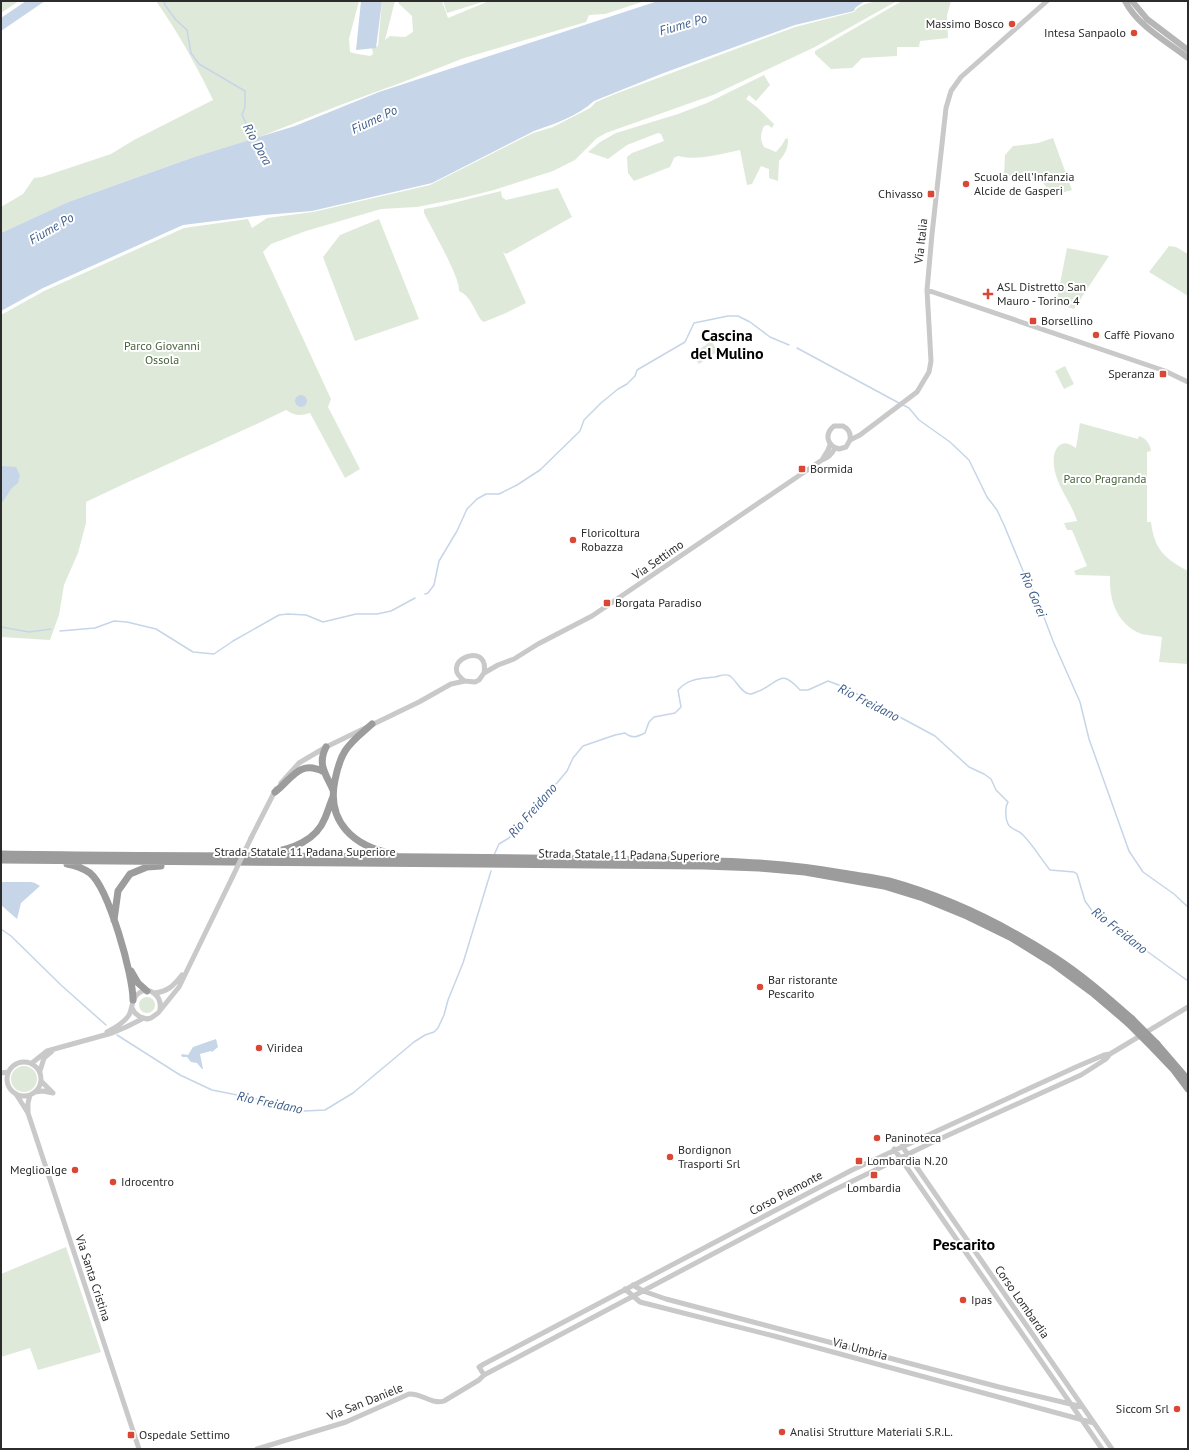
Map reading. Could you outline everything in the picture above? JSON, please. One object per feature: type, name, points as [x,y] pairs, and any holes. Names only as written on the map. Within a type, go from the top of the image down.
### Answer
[{"type":"highway","points":[[254,855],[277,851],[301,844],[311,838],[320,828],[325,818],[333,793],[337,769],[344,752],[354,740],[372,724]]},
{"type":"highway","points":[[326,747],[322,759],[324,772],[328,778],[333,793],[336,812],[348,833],[371,848],[414,857]]},
{"type":"highway","points":[[275,792],[295,772],[301,769],[312,768],[324,772]]},
{"type":"highway","name":"Strada Statale 11 Padana Superiore","points":[[1,854],[254,855],[759,862],[806,866],[886,881],[923,892],[969,910],[1012,931],[1056,958],[1095,987],[1188,1080]]},
{"type":"highway","name":"Strada Statale 11 Padana Superiore","points":[[1,860],[704,866],[759,868],[805,872],[884,886],[923,898],[967,916],[1010,937],[1052,963],[1130,1021]]},
{"type":"highway","points":[[41,861],[72,865],[89,873],[102,888],[114,920],[128,967],[133,1004]]},
{"type":"highway","points":[[114,920],[118,891],[130,874],[147,867],[196,862]]},
{"type":"highway","points":[[128,967],[138,983],[147,991]]},
{"type":"highway","name":"Strada Statale 11 Padana Superiore","points":[[1155,1046],[1188,1089]]},
{"type":"main road","points":[[1125,1],[1132,13],[1143,24],[1188,58]]},
{"type":"main road","points":[[1132,1],[1147,19],[1188,50]]},
{"type":"street","name":"Via Italia","points":[[850,440],[908,400],[917,392],[929,372],[931,361],[927,290],[941,146],[946,108],[951,91],[961,77],[1047,1]]},
{"type":"street","points":[[927,290],[1165,371],[1188,382]]},
{"type":"street","points":[[834,426],[843,426],[850,433],[850,440],[846,447],[836,448],[830,445],[827,436],[828,432],[834,426]]},
{"type":"street","points":[[850,433],[865,431]]},
{"type":"street","name":"Via Settimo","points":[[822,460],[830,445]]},
{"type":"street","name":"Via Settimo","points":[[484,673],[595,614],[830,456],[836,448]]},
{"type":"street","points":[[32,1063],[44,1053],[112,1033],[142,1018],[151,1018],[155,1016],[179,987],[251,838],[275,792],[285,778],[299,763],[326,747],[419,702],[450,684],[465,681],[475,682],[479,680],[484,673],[484,664],[475,656],[467,656],[460,660],[457,671],[450,684]]},
{"type":"street","points":[[484,664],[498,665]]},
{"type":"street","points":[[457,671],[465,681]]},
{"type":"street","points":[[102,1035],[123,1023],[129,1016],[138,993],[147,991],[154,993],[165,991],[172,987],[186,970]]},
{"type":"street","points":[[154,993],[159,998],[160,1009]]},
{"type":"street","points":[[133,1004],[135,1013],[142,1018]]},
{"type":"street","name":"Corso Piemonte","points":[[1110,1054],[1106,1059],[1082,1075],[908,1154],[818,1198],[484,1375],[479,1367],[813,1190],[894,1149],[1076,1067],[1104,1055],[1110,1054],[1188,1007]]},
{"type":"street","points":[[35,1092],[41,1081],[40,1071],[44,1058],[53,1050]]},
{"type":"street","points":[[8,1085],[8,1072],[13,1066],[20,1062],[32,1063],[40,1071]]},
{"type":"street","points":[[1,1073],[8,1072]]},
{"type":"street","points":[[1,1080],[16,1094],[23,1096],[43,1091],[53,1093],[41,1081]]},
{"type":"street","name":"Via Santa Cristina","points":[[16,1094],[28,1113],[139,1449]]},
{"type":"street","name":"Via Santa Cristina","points":[[28,1113],[30,1095]]},
{"type":"street","points":[[977,1112],[981,1121]]},
{"type":"street","name":"Corso Lombardia","points":[[902,1146],[1112,1449]]},
{"type":"street","name":"Corso Lombardia","points":[[894,1149],[1102,1449]]},
{"type":"street","points":[[813,1190],[818,1198]]},
{"type":"street","points":[[784,1205],[789,1214]]},
{"type":"street","points":[[968,1255],[974,1251]]},
{"type":"street","name":"Via Umbria","points":[[633,1285],[643,1292],[999,1387],[1083,1407]]},
{"type":"street","name":"Via Umbria","points":[[625,1290],[640,1302],[774,1336],[1094,1423]]},
{"type":"street","points":[[526,1342],[531,1350]]},
{"type":"street","points":[[1044,1365],[1050,1360]]},
{"type":"street","name":"Via San Daniele","points":[[257,1449],[346,1422],[409,1394],[417,1394],[438,1403],[444,1402],[479,1380],[484,1375]]},
{"type":"green space","points":[[1,1],[19,1],[1,13]]},
{"type":"green space","points":[[156,1],[359,1],[349,39],[350,52],[370,56],[373,54],[372,48],[378,46],[382,1],[395,1],[385,40],[390,36],[405,37],[413,32],[412,16],[398,3],[399,1],[442,1],[448,18],[489,1],[645,1],[605,14],[589,15],[586,22],[464,58],[257,138],[194,157],[68,202],[1,233],[1,207],[23,194],[34,178],[42,177],[111,154],[134,140],[213,100],[172,24]]},
{"type":"green space","points":[[443,1],[486,1],[447,13]]},
{"type":"green space","name":"Parco Giovanni Ossola","points":[[897,1],[815,47],[713,95],[606,133],[597,138],[575,160],[553,171],[494,190],[462,198],[417,207],[381,209],[306,231],[271,244],[263,252],[331,399],[328,407],[360,469],[345,478],[310,413],[298,415],[286,410],[111,490],[86,502],[86,523],[78,553],[64,585],[59,615],[50,640],[1,637],[1,315],[44,291],[184,228],[248,219],[252,228],[267,218],[313,212],[430,185],[533,133],[553,127],[590,108],[596,102],[615,94],[795,27],[854,12],[862,5],[867,3]]},
{"type":"green space","points":[[902,1],[951,1],[947,15],[948,38],[920,41],[919,47],[897,47],[897,56],[862,58],[852,68],[831,69],[815,54],[815,51]]},
{"type":"green space","points":[[764,75],[770,85],[756,101],[749,95],[746,99],[758,108],[774,124],[772,128],[768,125],[764,126],[761,137],[764,147],[776,152],[786,138],[788,139],[786,151],[779,161],[778,181],[769,178],[769,169],[761,166],[752,184],[747,185],[740,150],[693,158],[678,156],[674,158],[670,167],[634,181],[628,173],[627,157],[632,153],[664,141],[661,134],[658,133],[627,145],[608,159],[588,152],[600,142],[616,133],[678,114],[707,103]]},
{"type":"green space","points":[[1053,138],[1072,190],[1050,196],[1046,186],[1043,183],[1022,181],[1004,175],[1005,155],[1013,146],[1038,143]]},
{"type":"green space","points":[[558,188],[572,217],[506,254],[503,252],[526,303],[484,322],[481,320],[467,296],[459,291],[455,276],[424,213],[424,209],[501,191],[502,197],[506,200]]},
{"type":"green space","points":[[379,219],[419,319],[355,341],[323,257],[340,235]]},
{"type":"green space","points":[[1169,246],[1176,247],[1188,254],[1188,296],[1149,272]]},
{"type":"green space","points":[[1067,248],[1109,256],[1074,309],[1056,304]]},
{"type":"green space","points":[[711,341],[718,351],[699,364],[692,355]]},
{"type":"green space","points":[[1065,366],[1074,384],[1064,389],[1055,371]]},
{"type":"green space","name":"Parco Pragranda","points":[[1080,423],[1138,439],[1139,436],[1146,440],[1150,446],[1151,451],[1147,452],[1147,522],[1151,522],[1155,539],[1162,552],[1173,562],[1188,571],[1188,664],[1159,662],[1162,637],[1140,633],[1124,622],[1115,608],[1111,593],[1110,576],[1076,575],[1074,571],[1087,566],[1072,530],[1067,530],[1064,523],[1077,521],[1057,478],[1054,469],[1054,461],[1056,449],[1062,444],[1064,443],[1071,445],[1076,448]]},
{"type":"green space","points":[[147,997],[154,1002],[155,1005],[150,1012],[147,1013],[140,1008],[139,1005],[144,998]]},
{"type":"green space","points":[[24,1066],[33,1070],[37,1079],[33,1088],[24,1092],[15,1088],[11,1079],[15,1070]]},
{"type":"green space","points":[[66,1247],[101,1352],[38,1370],[30,1348],[1,1357],[1,1274]]},
{"type":"water","points":[[26,1],[45,1],[1,31],[1,18]]},
{"type":"water","points":[[361,1],[382,1],[376,48],[356,50]]},
{"type":"water","name":"Fiume Po","points":[[658,1],[865,1],[855,8],[854,11],[795,25],[661,74],[594,101],[581,111],[534,131],[432,183],[312,211],[264,215],[183,225],[43,288],[1,311],[1,233],[68,202],[194,157],[295,126],[379,92]]},
{"type":"water","points":[[299,395],[303,395],[307,401],[303,407],[299,407],[295,403],[295,399]]},
{"type":"water","points":[[1,466],[16,467],[20,475],[18,483],[1,504]]},
{"type":"water","points":[[1,882],[31,882],[40,886],[21,903],[17,919],[1,905]]},
{"type":"water","points":[[216,1039],[218,1047],[212,1052],[200,1054],[203,1069],[197,1063],[191,1062],[187,1057],[181,1056],[182,1054],[188,1055],[193,1047]]},
{"type":"waterway","name":"Rio Dora","points":[[164,1],[165,5],[176,20],[187,30],[191,53],[199,64],[245,91],[245,107],[242,115],[254,140]]},
{"type":"waterway","points":[[425,594],[428,593],[434,585],[439,561],[457,531],[467,509],[477,499],[486,494],[499,494],[517,485],[540,470],[580,431],[584,420],[601,403],[618,389],[627,384],[635,376],[637,370],[685,342],[694,323],[728,316],[738,316],[750,322],[770,337],[789,345]]},
{"type":"waterway","name":"Rio Gorei","points":[[797,348],[899,403]]},
{"type":"waterway","name":"Rio Gorei","points":[[903,405],[909,408],[919,420],[950,442],[969,460],[987,497],[997,510],[1004,525],[1026,578],[1036,596],[1053,641],[1080,702],[1089,739],[1129,851],[1143,872],[1174,894],[1188,907]]},
{"type":"waterway","points":[[60,631],[95,628],[114,621],[127,622],[156,629],[193,652],[214,654],[233,641],[279,615],[306,615],[323,622],[356,614],[377,614],[391,611],[415,598]]},
{"type":"waterway","points":[[1,627],[29,632],[51,629]]},
{"type":"waterway","name":"Rio Freidano","points":[[494,855],[499,844],[509,838],[534,811],[537,802],[542,795],[557,783],[567,771],[573,758],[583,746],[615,735],[625,733],[635,737],[645,733],[649,722],[654,717],[675,713],[681,707],[678,690],[686,683],[726,675],[730,676],[744,692],[750,694],[784,678],[793,683],[800,690],[808,690],[828,681],[844,687],[935,736],[969,767],[991,779],[996,790],[1008,802],[1006,807],[1006,819],[1008,824],[1011,828],[1021,833],[1027,839],[1050,870],[1074,872],[1077,874],[1085,901],[1093,912],[1188,981]]},
{"type":"waterway","name":"Rio Freidano","points":[[117,1035],[180,1075],[212,1090],[287,1105],[304,1111],[325,1110],[353,1093],[414,1042],[425,1035],[434,1032],[438,1028],[463,963],[491,871]]},
{"type":"waterway","name":"Rio Freidano","points":[[1,929],[11,936],[62,986],[106,1025]]},
{"type":"place","name":"Massimo Bosco","points":[[1012,24]]},
{"type":"place","name":"Intesa Sanpaolo","points":[[1134,33]]},
{"type":"place","name":"Scuola dell'Infanzia Alcide de Gasperi","points":[[966,184]]},
{"type":"place","name":"Chivasso","points":[[931,194]]},
{"type":"place","name":"ASL Distretto San Mauro - Torino 4","points":[[988,294]]},
{"type":"place","name":"Borsellino","points":[[1033,321]]},
{"type":"place","name":"Caffè Piovano","points":[[1096,335]]},
{"type":"place","name":"Speranza","points":[[1163,374]]},
{"type":"place","name":"Bormida","points":[[802,469]]},
{"type":"place","name":"Floricoltura Robazza","points":[[573,540]]},
{"type":"place","name":"Borgata Paradiso","points":[[607,603]]},
{"type":"place","name":"Bar ristorante Pescarito","points":[[760,987]]},
{"type":"place","name":"Viridea","points":[[259,1048]]},
{"type":"place","name":"Paninoteca","points":[[877,1138]]},
{"type":"place","name":"Bordignon Trasporti Srl","points":[[670,1157]]},
{"type":"place","name":"Lombardia N.20","points":[[859,1161]]},
{"type":"place","name":"Meglioalge","points":[[75,1170]]},
{"type":"place","name":"Lombardia","points":[[874,1175]]},
{"type":"place","name":"Idrocentro","points":[[113,1182]]},
{"type":"place","name":"Ipas","points":[[963,1300]]},
{"type":"place","name":"Siccom Srl","points":[[1177,1409]]},
{"type":"place","name":"Analisi Strutture Materiali S.R.L.","points":[[782,1432]]},
{"type":"place","name":"Ospedale Settimo","points":[[131,1435]]},
{"type":"district","name":"Cascina del Mulino","points":[[727,344]]},
{"type":"district","name":"Pescarito","points":[[964,1244]]}]
